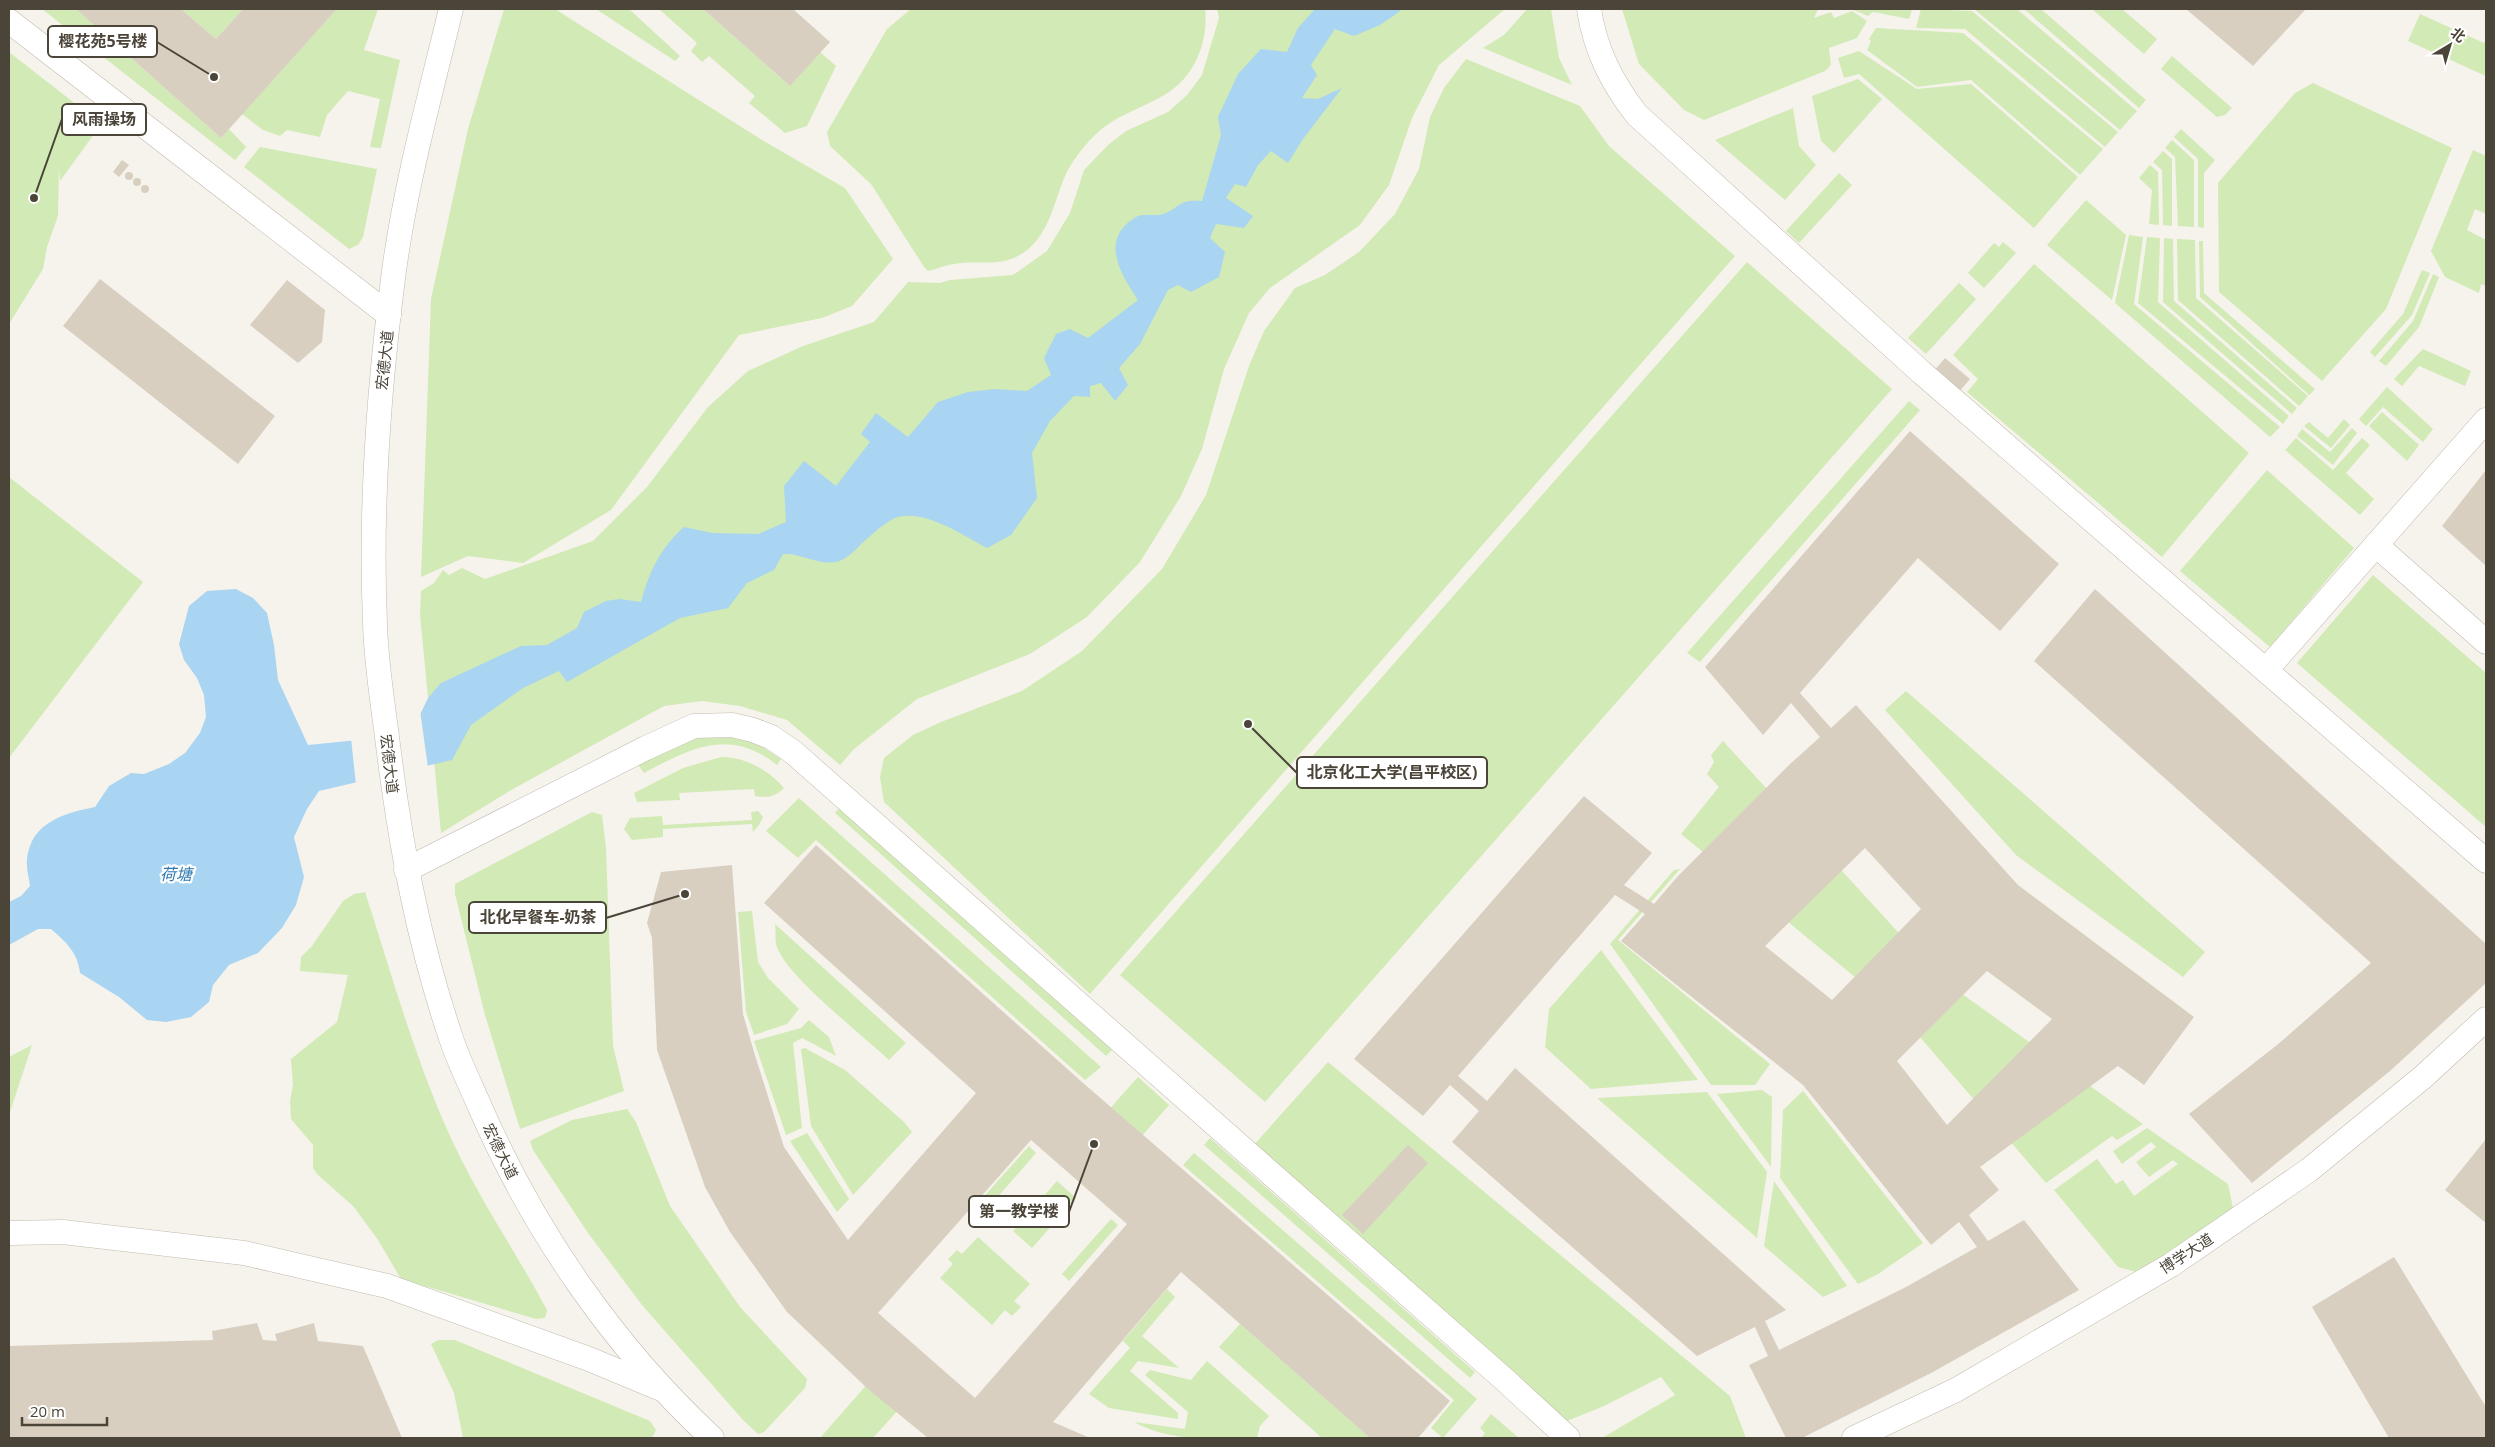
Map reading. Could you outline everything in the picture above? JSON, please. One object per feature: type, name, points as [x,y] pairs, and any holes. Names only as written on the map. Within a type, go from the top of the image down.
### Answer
[{"type":"street","name":"宏德大道","points":[[451,9],[408,183],[382,378],[375,535],[376,648],[398,830],[429,964],[454,1047],[510,1173],[538,1221],[607,1324],[665,1391],[709,1437]]},
{"type":"street","points":[[1589,9],[1596,42],[1608,74],[1637,115],[1921,372],[2486,861]]},
{"type":"street","points":[[9,21],[389,315]]},
{"type":"street","points":[[2266,670],[2486,420]]},
{"type":"street","points":[[2376,546],[2486,642]]},
{"type":"street","points":[[406,870],[646,748],[694,726],[732,725],[771,737],[793,752],[949,888],[1568,1438]]},
{"type":"street","name":"博学大道","points":[[1854,1438],[1956,1390],[2170,1265],[2309,1170],[2423,1077],[2486,1019]]},
{"type":"street","points":[[9,1233],[63,1232],[244,1253],[387,1286],[579,1356],[665,1391]]},
{"type":"green space","points":[[42,9],[76,9],[221,138],[229,129],[246,147],[235,160]]},
{"type":"green space","points":[[181,9],[243,9],[216,39]]},
{"type":"green space","points":[[337,9],[378,9],[364,50],[400,60],[381,148],[370,147],[380,99],[348,91],[327,115],[320,137],[287,130],[280,136],[263,130],[242,114]]},
{"type":"green space","points":[[504,9],[555,9],[762,140],[845,188],[893,259],[852,306],[822,318],[739,335],[611,510],[523,563],[468,556],[421,577],[431,299],[468,129]]},
{"type":"green space","points":[[596,9],[629,9],[680,56],[675,61]]},
{"type":"green space","points":[[659,9],[703,9],[790,86],[820,52],[836,66],[807,126],[785,133],[749,103],[755,96],[709,56],[702,62],[691,51],[697,43]]},
{"type":"green space","points":[[911,9],[1205,9],[1206,21],[1205,33],[1198,57],[1185,78],[1166,94],[1110,123],[1081,150],[1065,176],[1043,231],[1028,249],[1018,256],[1003,261],[947,265],[928,271],[871,184],[830,146],[827,132],[887,29]]},
{"type":"green space","points":[[1217,9],[1505,9],[1439,65],[1412,118],[1389,185],[1360,225],[1270,288],[1249,313],[1224,369],[1202,449],[1181,496],[1140,562],[1087,617],[1030,654],[917,699],[854,749],[840,765],[787,720],[740,706],[702,701],[664,706],[513,789],[441,833],[420,615],[421,591],[434,583],[443,570],[449,575],[462,568],[485,579],[593,541],[647,487],[708,407],[748,371],[803,346],[874,322],[908,282],[940,283],[950,280],[1013,275],[1047,251],[1070,213],[1084,170],[1108,145],[1126,131],[1168,112],[1187,95],[1202,75],[1219,18]]},
{"type":"green space","points":[[1527,9],[1551,9],[1559,58],[1572,85],[1483,48],[1504,35]]},
{"type":"green space","points":[[1622,9],[1818,9],[1814,18],[1831,12],[1834,18],[1852,11],[1867,21],[1857,38],[1829,48],[1831,65],[1825,71],[1704,120],[1684,110],[1639,64]]},
{"type":"green space","points":[[1851,9],[1912,9],[1909,19],[1873,12],[1868,16]]},
{"type":"green space","points":[[1921,9],[1972,11],[2118,132],[2105,147],[1965,29],[1916,28]]},
{"type":"green space","points":[[1974,9],[2017,9],[2137,111],[2120,130]]},
{"type":"green space","points":[[2024,9],[2041,9],[2146,100],[2139,108]]},
{"type":"green space","points":[[2092,9],[2122,9],[2157,39],[2144,54]]},
{"type":"green space","points":[[2420,14],[2484,43],[2486,40],[2486,76],[2408,41]]},
{"type":"green space","points":[[1876,28],[1963,33],[2103,149],[2080,175],[1971,80],[1917,87],[1867,50],[1871,41],[1869,39]]},
{"type":"green space","points":[[1859,51],[1917,89],[1971,84],[2078,177],[2034,228],[1859,74],[1844,78],[1838,58]]},
{"type":"green space","points":[[9,52],[100,123],[97,130],[60,181],[59,167],[58,216],[47,247],[43,269],[9,324]]},
{"type":"green space","points":[[2172,56],[2232,108],[2225,115],[2217,117],[2161,69]]},
{"type":"green space","points":[[1466,59],[1580,106],[1609,146],[1735,256],[1090,994],[884,802],[880,777],[884,758],[913,735],[941,722],[1022,691],[1082,651],[1162,569],[1206,495],[1249,366],[1264,331],[1295,288],[1325,275],[1359,252],[1395,214],[1419,169],[1430,117],[1444,88]]},
{"type":"green space","points":[[1858,79],[1882,99],[1834,153],[1821,141],[1812,96]]},
{"type":"green space","points":[[2313,83],[2452,148],[2386,309],[2322,381],[2219,292],[2218,183],[2295,93]]},
{"type":"green space","points":[[1793,108],[1799,146],[1816,165],[1785,200],[1715,140]]},
{"type":"green space","points":[[2181,129],[2215,160],[2204,173],[2204,228],[2198,227],[2198,159],[2174,137]]},
{"type":"green space","points":[[2172,140],[2194,160],[2194,227],[2178,226],[2175,157],[2165,148]]},
{"type":"green space","points":[[260,147],[377,169],[363,237],[358,245],[349,249],[244,167]]},
{"type":"green space","points":[[2473,150],[2486,156],[2486,214],[2475,209],[2467,230],[2486,240],[2486,286],[2481,284],[2479,293],[2445,277],[2431,251]]},
{"type":"green space","points":[[2163,151],[2172,159],[2172,226],[2163,225],[2162,170],[2153,162]]},
{"type":"green space","points":[[2150,165],[2158,172],[2159,225],[2149,224],[2152,190],[2139,178]]},
{"type":"green space","points":[[1839,173],[1852,185],[1799,243],[1786,231]]},
{"type":"green space","points":[[2086,200],[2126,235],[2112,300],[2047,245]]},
{"type":"green space","points":[[2129,235],[2143,237],[2134,304],[2280,427],[2270,437],[2115,303]]},
{"type":"green space","points":[[2147,237],[2160,238],[2158,302],[2289,416],[2283,424],[2138,303]]},
{"type":"green space","points":[[2164,238],[2173,239],[2174,301],[2297,408],[2292,414],[2163,302]]},
{"type":"green space","points":[[2177,239],[2195,240],[2196,298],[2308,396],[2299,406],[2178,300]]},
{"type":"green space","points":[[2199,241],[2203,241],[2204,293],[2315,389],[2309,395],[2200,297]]},
{"type":"green space","points":[[2003,242],[2016,253],[1984,288],[1968,273],[1994,243],[1999,247]]},
{"type":"green space","points":[[1747,262],[1892,389],[1265,1102],[1120,975]]},
{"type":"green space","points":[[2034,264],[2249,453],[2162,557],[1967,392],[1978,379],[1953,355]]},
{"type":"green space","points":[[2422,270],[2430,273],[2412,315],[2375,357],[2370,352],[2403,314]]},
{"type":"green space","points":[[2433,274],[2439,277],[2419,327],[2386,366],[2379,361],[2413,321]]},
{"type":"green space","points":[[1959,283],[1976,299],[1926,354],[1908,338]]},
{"type":"green space","points":[[2423,349],[2471,371],[2465,386],[2419,366],[2402,386],[2394,379]]},
{"type":"green space","points":[[2387,387],[2433,429],[2423,442],[2383,407],[2366,426],[2359,419]]},
{"type":"green space","points":[[1909,401],[1920,410],[1700,662],[1687,653]]},
{"type":"green space","points":[[2382,412],[2419,445],[2407,461],[2369,426]]},
{"type":"green space","points":[[2344,419],[2350,425],[2331,448],[2304,426],[2309,422],[2328,438]]},
{"type":"green space","points":[[2352,428],[2357,433],[2333,465],[2297,436],[2302,429],[2330,452]]},
{"type":"green space","points":[[2296,438],[2333,470],[2362,438],[2370,445],[2346,473],[2374,499],[2360,515],[2285,450]]},
{"type":"green space","points":[[2267,470],[2354,548],[2270,647],[2180,571]]},
{"type":"green space","points":[[9,477],[143,582],[9,758]]},
{"type":"green space","points":[[2373,575],[2486,673],[2486,827],[2297,663]]},
{"type":"green space","points":[[1906,691],[2205,952],[2183,977],[2016,855],[1885,710]]},
{"type":"green space","points":[[729,735],[756,743],[781,759],[777,765],[759,753],[743,747],[726,744],[694,749],[644,773],[638,765],[691,739]]},
{"type":"green space","points":[[1723,741],[1940,978],[2143,1124],[2117,1140],[2112,1136],[2046,1183],[1900,1014],[1681,834],[1719,787],[1707,774],[1714,762],[1711,755]]},
{"type":"green space","points":[[721,757],[748,762],[764,770],[784,788],[774,795],[767,797],[755,796],[754,789],[679,793],[680,800],[637,802],[634,793],[683,768]]},
{"type":"green space","points":[[799,798],[1101,1067],[1085,1080],[816,840],[798,858],[766,831]]},
{"type":"green space","points":[[841,806],[1112,1050],[1106,1056],[835,813]]},
{"type":"green space","points":[[758,811],[763,817],[753,832],[752,824],[663,829],[663,837],[632,840],[624,829],[630,818],[662,816],[663,825],[752,820],[751,812]]},
{"type":"green space","points":[[592,812],[602,815],[606,848],[613,1046],[624,1091],[520,1129],[485,1015],[455,894],[455,884]]},
{"type":"green space","points":[[1680,869],[1618,940],[1770,1064],[1755,1085],[1711,1085],[1610,944],[1674,870]]},
{"type":"green space","points":[[365,892],[408,1027],[432,1094],[471,1178],[547,1310],[545,1318],[536,1319],[401,1279],[378,1240],[354,1207],[317,1174],[313,1168],[313,1145],[291,1119],[290,1101],[293,1085],[291,1059],[337,1022],[348,975],[300,971],[301,957],[312,946],[343,901],[354,894]]},
{"type":"green space","points":[[752,911],[758,962],[768,978],[799,1009],[787,1024],[754,1035],[746,1012],[738,912]]},
{"type":"green space","points":[[775,924],[906,1043],[889,1060],[808,988],[793,971],[782,957],[776,944]]},
{"type":"green space","points":[[1601,950],[1698,1080],[1591,1089],[1545,1047],[1549,1009]]},
{"type":"green space","points":[[809,1020],[829,1037],[836,1056],[802,1038],[793,1043],[802,1128],[786,1135],[754,1041],[801,1028]]},
{"type":"green space","points":[[32,1045],[10,1112],[9,1119],[9,1057]]},
{"type":"green space","points":[[805,1048],[845,1070],[904,1122],[912,1132],[853,1195],[811,1126],[801,1049]]},
{"type":"green space","points":[[1328,1062],[1730,1396],[1746,1438],[1602,1438],[1675,1395],[1661,1377],[1604,1406],[1567,1421],[1252,1147]]},
{"type":"green space","points":[[1138,1077],[1169,1105],[1103,1180],[1071,1152]]},
{"type":"green space","points":[[1762,1090],[1772,1097],[1771,1167],[1717,1094]]},
{"type":"green space","points":[[1803,1091],[1923,1243],[1878,1274],[1858,1284],[1780,1178],[1783,1110]]},
{"type":"green space","points":[[1707,1092],[1767,1172],[1757,1238],[1597,1098]]},
{"type":"green space","points":[[627,1109],[636,1122],[670,1206],[740,1307],[807,1379],[805,1388],[764,1432],[758,1434],[743,1420],[642,1305],[588,1233],[533,1150],[530,1141],[572,1120]]},
{"type":"green space","points":[[2147,1128],[2228,1184],[2233,1208],[2144,1274],[2118,1267],[2054,1190],[2097,1159],[2116,1184],[2123,1180],[2134,1196],[2178,1164],[2173,1160],[2149,1177],[2136,1162],[2156,1147],[2151,1142],[2122,1164],[2113,1151]]},
{"type":"green space","points":[[807,1133],[849,1199],[837,1212],[790,1141]]},
{"type":"green space","points":[[1210,1138],[1475,1372],[1470,1378],[1204,1145]]},
{"type":"green space","points":[[1029,1146],[1036,1153],[988,1208],[980,1201]]},
{"type":"green space","points":[[1194,1153],[1477,1399],[1443,1438],[1431,1428],[1454,1400],[1183,1165]]},
{"type":"green space","points":[[1057,1181],[1076,1198],[1032,1248],[1013,1231]]},
{"type":"green space","points":[[1774,1181],[1847,1286],[1823,1297],[1764,1246]]},
{"type":"green space","points":[[1111,1219],[1118,1225],[1069,1281],[1062,1274]]},
{"type":"green space","points":[[978,1237],[1030,1284],[1014,1301],[1021,1307],[1012,1316],[1005,1310],[992,1325],[940,1278],[953,1264],[948,1259],[957,1250],[962,1254]]},
{"type":"green space","points":[[1167,1289],[1175,1297],[1142,1336],[1179,1368],[1138,1361],[1130,1371],[1178,1413],[1178,1419],[1109,1408],[1089,1394],[1130,1348],[1123,1341]]},
{"type":"green space","points":[[1240,1324],[1370,1438],[1322,1438],[1219,1347]]},
{"type":"green space","points":[[438,1340],[455,1340],[650,1421],[656,1430],[652,1438],[463,1438],[454,1393],[431,1344]]},
{"type":"green space","points":[[1207,1361],[1269,1416],[1260,1426],[1257,1438],[1194,1438],[1148,1429],[1134,1422],[1185,1429],[1188,1412],[1145,1375],[1150,1370],[1191,1380]]},
{"type":"green space","points":[[870,1381],[900,1408],[873,1438],[820,1438]]},
{"type":"green space","points":[[1491,1414],[1519,1438],[1482,1437],[1485,1433],[1480,1428]]},
{"type":"water","name":"荷塘","points":[[1315,9],[1403,9],[1380,25],[1354,36],[1335,29],[1311,65],[1317,75],[1302,98],[1318,99],[1342,88],[1303,139],[1288,163],[1271,151],[1258,165],[1246,187],[1235,184],[1226,198],[1253,216],[1244,228],[1216,224],[1210,238],[1225,252],[1219,277],[1191,292],[1178,285],[1168,290],[1140,344],[1119,368],[1128,385],[1115,401],[1101,383],[1090,386],[1090,397],[1074,396],[1050,421],[1032,453],[1037,498],[1011,535],[987,548],[932,520],[909,516],[891,520],[850,555],[836,562],[822,562],[796,555],[783,554],[774,570],[747,583],[728,608],[680,618],[567,682],[559,671],[523,688],[471,725],[452,760],[319,791],[307,809],[294,837],[304,877],[296,905],[282,928],[258,953],[229,965],[213,985],[209,1002],[191,1017],[166,1022],[147,1020],[119,997],[80,973],[74,954],[66,943],[51,929],[38,929],[9,945],[9,902],[21,896],[30,886],[27,859],[30,846],[42,828],[61,816],[95,807],[109,786],[131,773],[144,774],[169,764],[185,753],[200,733],[206,717],[204,695],[197,678],[184,660],[179,644],[189,606],[207,591],[236,589],[253,598],[267,613],[274,645],[278,680],[308,745],[358,740],[416,723],[428,698],[441,683],[521,646],[547,645],[577,628],[584,612],[606,601],[619,599],[641,602],[652,570],[662,552],[684,527],[712,533],[758,534],[786,522],[784,486],[804,461],[836,486],[870,442],[861,434],[876,413],[908,437],[938,402],[968,392],[995,389],[1027,391],[1051,375],[1044,358],[1056,334],[1070,329],[1088,338],[1138,300],[1125,279],[1116,257],[1118,235],[1136,217],[1160,215],[1184,202],[1202,201],[1221,135],[1218,117],[1238,74],[1261,49],[1287,52],[1298,28]]},
{"type":"pier","points":[[420,710],[428,768],[356,785],[351,738],[414,721]]},
{"type":"building","points":[[76,9],[181,9],[216,39],[243,9],[337,9],[221,138]]},
{"type":"building","points":[[703,9],[793,9],[830,42],[790,86]]},
{"type":"building","points":[[2186,9],[2306,9],[2253,66]]},
{"type":"building","points":[[122,160],[129,165],[119,177],[113,172]]},
{"type":"building","points":[[129,172],[133,176],[129,180],[125,176]]},
{"type":"building","points":[[137,178],[141,182],[137,186],[133,182]]},
{"type":"building","points":[[145,185],[149,189],[145,193],[141,189]]},
{"type":"building","points":[[100,279],[275,416],[238,464],[63,326]]},
{"type":"building","points":[[287,280],[325,310],[322,342],[298,363],[250,325]]},
{"type":"building","points":[[1945,358],[1970,379],[1958,393],[1934,371]]},
{"type":"building","points":[[1910,431],[2059,564],[2000,631],[1918,558],[1800,693],[1831,728],[1856,705],[2018,885],[2194,1017],[2144,1085],[2118,1066],[1980,1167],[1999,1190],[1969,1215],[1988,1241],[2024,1220],[2079,1290],[1933,1372],[1802,1438],[1786,1438],[1749,1365],[1768,1356],[1755,1327],[1697,1356],[1452,1142],[1479,1111],[1450,1085],[1423,1116],[1354,1059],[1584,796],[1652,853],[1624,885],[1654,904],[1678,876],[1789,765],[1820,737],[1791,703],[1763,735],[1705,667]],"holes":[[[1865,848],[1921,909],[1832,1000],[1765,946]],[[1615,895],[1645,914],[1621,941],[1803,1085],[1931,1245],[1959,1222],[1977,1247],[1906,1287],[1779,1350],[1765,1321],[1786,1310],[1515,1068],[1487,1101],[1458,1076]],[[1987,971],[2052,1019],[1947,1125],[1897,1061]]]},
{"type":"building","points":[[2486,470],[2486,566],[2442,526]]},
{"type":"building","points":[[2095,589],[2486,944],[2486,983],[2390,1071],[2252,1183],[2189,1114],[2277,1045],[2371,963],[2034,661]]},
{"type":"building","points":[[816,845],[1082,1082],[1450,1401],[1418,1438],[1370,1438],[1181,1272],[1053,1422],[1090,1438],[928,1438],[868,1389],[787,1312],[730,1232],[705,1187],[657,1050],[652,938],[647,923],[661,872],[732,865],[743,1014],[754,1052],[784,1147],[848,1240],[976,1093],[764,903]],"holes":[[[1031,1140],[1127,1224],[975,1398],[878,1313]]]},
{"type":"building","points":[[2486,1139],[2486,1223],[2445,1190]]},
{"type":"building","points":[[1408,1145],[1428,1163],[1363,1234],[1342,1215]]},
{"type":"building","points":[[2394,1257],[2486,1407],[2486,1438],[2389,1438],[2312,1307]]},
{"type":"building","points":[[257,1323],[263,1340],[277,1341],[275,1334],[314,1323],[318,1341],[363,1346],[402,1438],[9,1438],[9,1346],[213,1340],[212,1331]]},
{"type":"place","name":"樱花苑5号楼","points":[[214,77]]},
{"type":"place","name":"风雨操场","points":[[34,198]]},
{"type":"place","name":"北京化工大学(昌平校区)","points":[[1248,724]]},
{"type":"place","name":"北化早餐车-奶茶","points":[[685,894]]},
{"type":"place","name":"第一教学楼","points":[[1094,1144]]}]
